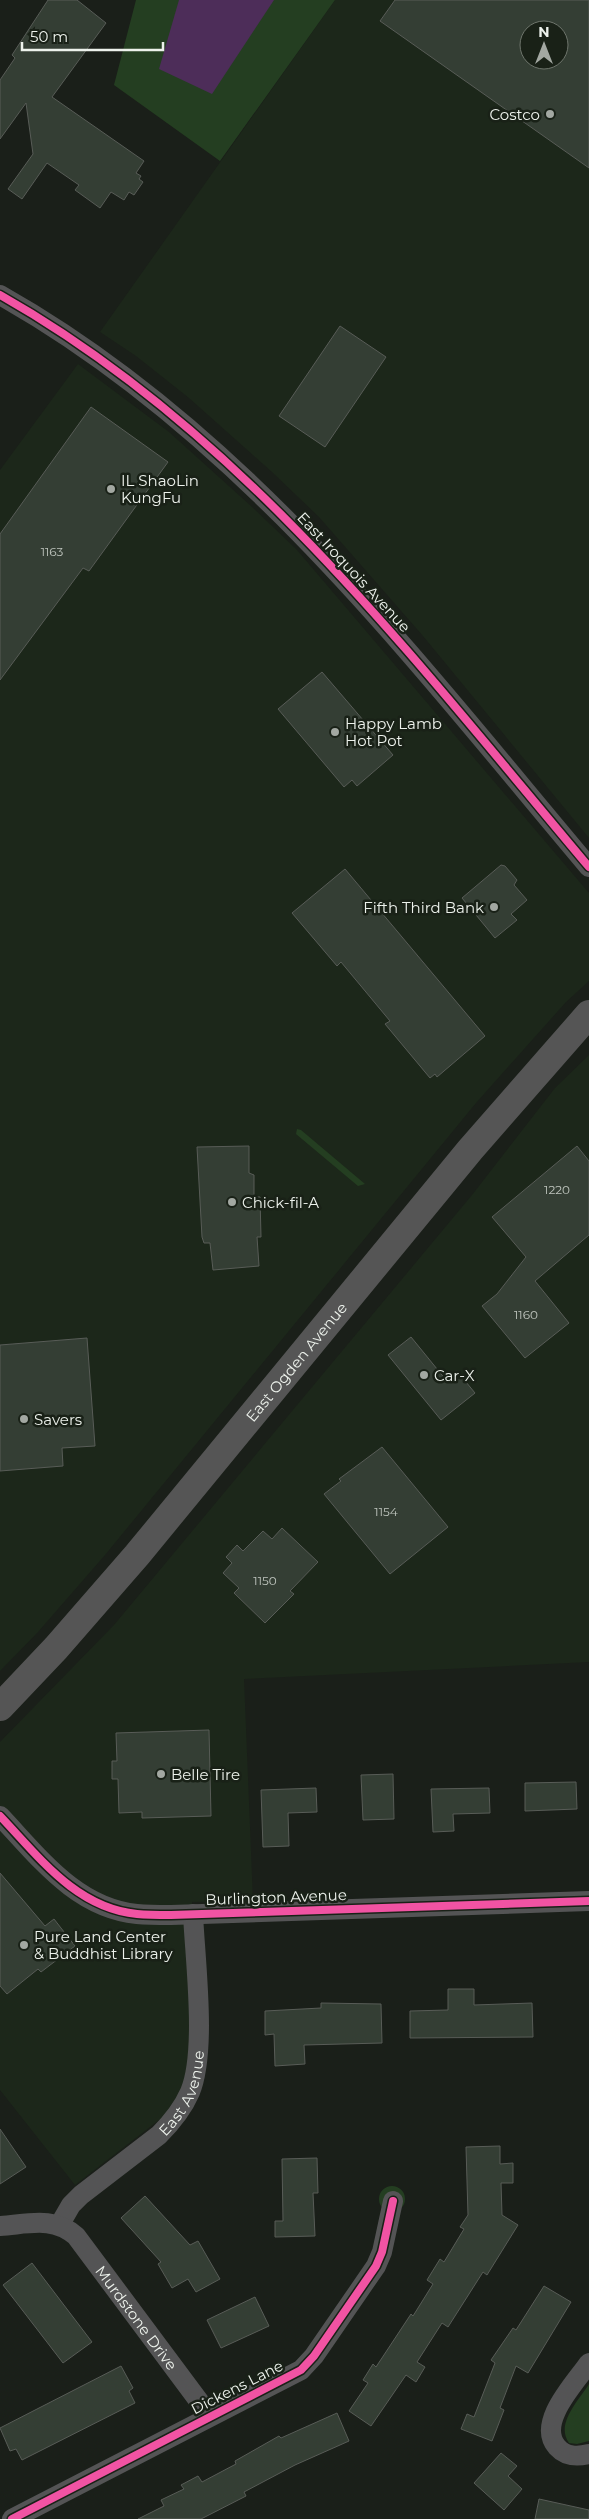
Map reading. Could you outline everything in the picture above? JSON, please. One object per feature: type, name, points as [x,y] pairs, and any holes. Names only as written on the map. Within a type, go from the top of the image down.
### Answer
[{"type":"main road","name":"East Ogden Avenue","points":[[0,1707],[56,1648],[131,1562],[476,1144],[589,1014]]},
{"type":"street","name":"East Iroquois Avenue","points":[[0,295],[62,333],[123,374],[206,442],[321,554],[366,602],[589,867]]},
{"type":"street","name":"Burlington Avenue","points":[[0,1816],[56,1876],[75,1892],[94,1901],[136,1914],[193,1914],[589,1901]]},
{"type":"street","name":"East Avenue","points":[[60,2224],[71,2205],[81,2194],[159,2135],[170,2124],[190,2091],[198,2048],[193,1914]]},
{"type":"street","name":"Dickens Lane","points":[[12,2519],[210,2416],[289,2378],[301,2370],[314,2356],[376,2266],[382,2252],[393,2201]]},
{"type":"street","points":[[0,2226],[34,2223],[60,2224]]},
{"type":"street","name":"Murdstone Drive","points":[[60,2224],[76,2236],[210,2416]]},
{"type":"street","points":[[589,2363],[557,2408],[551,2422],[550,2431],[555,2445],[561,2451],[578,2457],[589,2454]]},
{"type":"shaded area","points":[[179,0],[274,0],[212,94],[159,69]]},
{"type":"shaded area","points":[[335,0],[589,0],[589,838],[423,636],[319,517],[189,398],[136,356],[100,332]]},
{"type":"shaded area","points":[[78,364],[169,432],[297,550],[589,893],[589,981],[566,1002],[476,1103],[105,1555],[38,1632],[0,1671],[0,470]]},
{"type":"shaded area","points":[[589,1055],[589,1662],[244,1679],[253,1901],[192,1902],[198,2031],[173,2119],[159,2120],[75,2185],[0,2090],[0,1742],[114,1625],[472,1195],[555,1088]]},
{"type":"green space","points":[[136,0],[335,0],[220,161],[114,85]]},
{"type":"green space","points":[[297,1129],[301,1130],[365,1184],[358,1186],[296,1134]]},
{"type":"green space","points":[[392,2186],[401,2190],[405,2199],[401,2208],[392,2212],[383,2208],[379,2199],[383,2190]]},
{"type":"green space","points":[[589,2384],[589,2441],[577,2444],[569,2443],[565,2436],[567,2420],[570,2412]]},
{"type":"building","points":[[48,0],[77,0],[106,23],[52,97],[144,161],[136,173],[141,176],[139,179],[143,182],[134,195],[129,192],[124,200],[111,192],[100,208],[75,190],[79,185],[47,163],[22,199],[8,189],[33,154],[26,103],[0,139],[0,80],[15,58],[12,55]]},
{"type":"building","name":"Costco","points":[[395,0],[589,0],[589,168],[380,21]]},
{"type":"building","points":[[340,326],[386,357],[325,447],[279,416]]},
{"type":"building","points":[[91,407],[168,462],[89,571],[83,568],[0,680],[0,534]]},
{"type":"building","name":"Happy Lamb Hot Pot","points":[[322,672],[393,755],[357,786],[352,780],[344,787],[278,709]]},
{"type":"building","name":"Fifth Third Bank","points":[[501,865],[505,866],[517,880],[514,885],[527,900],[511,914],[517,920],[495,938],[462,898]]},
{"type":"building","points":[[345,869],[485,1036],[437,1077],[435,1074],[430,1078],[385,1024],[390,1021],[341,962],[337,966],[292,913]]},
{"type":"building","points":[[249,1146],[249,1173],[254,1175],[254,1197],[260,1197],[261,1237],[257,1237],[259,1266],[213,1270],[210,1243],[204,1243],[202,1237],[197,1147]]},
{"type":"building","points":[[577,1146],[589,1161],[589,1235],[535,1281],[569,1323],[525,1358],[482,1306],[497,1294],[526,1257],[492,1217]]},
{"type":"building","name":"Car-X","points":[[411,1337],[446,1380],[457,1371],[475,1393],[441,1420],[388,1355]]},
{"type":"building","points":[[87,1338],[95,1446],[62,1448],[63,1466],[0,1471],[0,1345]]},
{"type":"building","points":[[382,1447],[448,1527],[390,1574],[324,1494],[341,1481],[339,1479]]},
{"type":"building","points":[[282,1528],[318,1562],[290,1591],[294,1594],[265,1623],[234,1593],[239,1588],[223,1573],[232,1563],[226,1557],[237,1545],[243,1551],[263,1531],[272,1539]]},
{"type":"building","name":"Belle Tire","points":[[209,1730],[211,1816],[142,1818],[142,1812],[119,1813],[118,1779],[112,1779],[112,1761],[117,1761],[116,1733]]},
{"type":"building","points":[[393,1774],[394,1819],[363,1820],[361,1775]]},
{"type":"building","points":[[576,1782],[577,1809],[525,1811],[525,1783]]},
{"type":"building","points":[[316,1788],[317,1812],[288,1813],[289,1846],[263,1847],[261,1790]]},
{"type":"building","points":[[489,1788],[490,1813],[453,1814],[454,1831],[433,1832],[431,1789]]},
{"type":"building","points":[[0,1873],[45,1926],[54,1919],[75,1946],[41,1972],[38,1969],[7,1994],[0,1986]]},
{"type":"building","points":[[448,1989],[474,1989],[474,2005],[532,2003],[533,2037],[410,2038],[410,2011],[448,2010]]},
{"type":"building","points":[[321,2003],[381,2004],[382,2043],[304,2045],[305,2064],[275,2066],[274,2034],[265,2035],[265,2011],[321,2008]]},
{"type":"building","points":[[0,2129],[26,2167],[0,2184]]},
{"type":"building","points":[[500,2146],[500,2164],[513,2163],[513,2183],[501,2183],[502,2215],[518,2225],[487,2275],[483,2272],[448,2327],[442,2323],[417,2362],[425,2367],[416,2382],[406,2375],[371,2426],[349,2411],[368,2383],[363,2380],[373,2364],[376,2367],[411,2314],[413,2316],[433,2284],[427,2280],[440,2259],[444,2262],[464,2229],[460,2227],[468,2215],[466,2147]]},
{"type":"building","points":[[317,2158],[318,2193],[313,2193],[315,2236],[275,2237],[275,2221],[283,2221],[282,2159]]},
{"type":"building","points":[[145,2196],[190,2245],[198,2241],[220,2279],[196,2292],[188,2279],[172,2288],[158,2264],[161,2262],[121,2218]]},
{"type":"building","points":[[32,2263],[92,2342],[63,2363],[3,2285]]},
{"type":"building","points":[[544,2286],[571,2302],[528,2373],[516,2366],[500,2408],[504,2410],[492,2441],[461,2429],[467,2414],[474,2417],[495,2363],[491,2360],[513,2328],[516,2330]]},
{"type":"building","points":[[255,2297],[269,2326],[221,2348],[207,2320]]},
{"type":"building","points":[[121,2366],[133,2388],[129,2391],[135,2403],[22,2460],[16,2449],[10,2451],[0,2428]]},
{"type":"building","points":[[337,2413],[349,2441],[295,2465],[244,2492],[246,2496],[201,2519],[138,2519],[164,2506],[161,2500],[184,2489],[181,2485],[198,2476],[202,2482],[236,2464],[235,2461],[279,2436],[281,2438]]},
{"type":"building","points":[[501,2453],[517,2466],[508,2476],[522,2489],[504,2510],[474,2483]]},
{"type":"building","points":[[539,2499],[589,2510],[589,2519],[535,2519]]},
{"type":"cycle path","points":[[0,295],[88,350],[170,413],[246,481],[319,554],[389,630],[589,867]]},
{"type":"cycle path","points":[[0,1816],[44,1863],[77,1891],[95,1902],[115,1910],[137,1914],[171,1915],[589,1901]]},
{"type":"cycle path","points":[[12,2519],[301,2370],[314,2356],[376,2266],[382,2252],[393,2201]]},
{"type":"place","name":"Costco","points":[[550,114]]},
{"type":"place","name":"IL ShaoLin KungFu","points":[[111,489]]},
{"type":"place","name":"Happy Lamb Hot Pot","points":[[335,732]]},
{"type":"place","name":"Fifth Third Bank","points":[[494,907]]},
{"type":"place","name":"Chick-fil-A","points":[[232,1202]]},
{"type":"place","name":"Car-X","points":[[424,1375]]},
{"type":"place","name":"Savers","points":[[24,1419]]},
{"type":"place","name":"Belle Tire","points":[[161,1774]]},
{"type":"place","name":"Pure Land Center & Buddhist Library","points":[[24,1945]]}]
